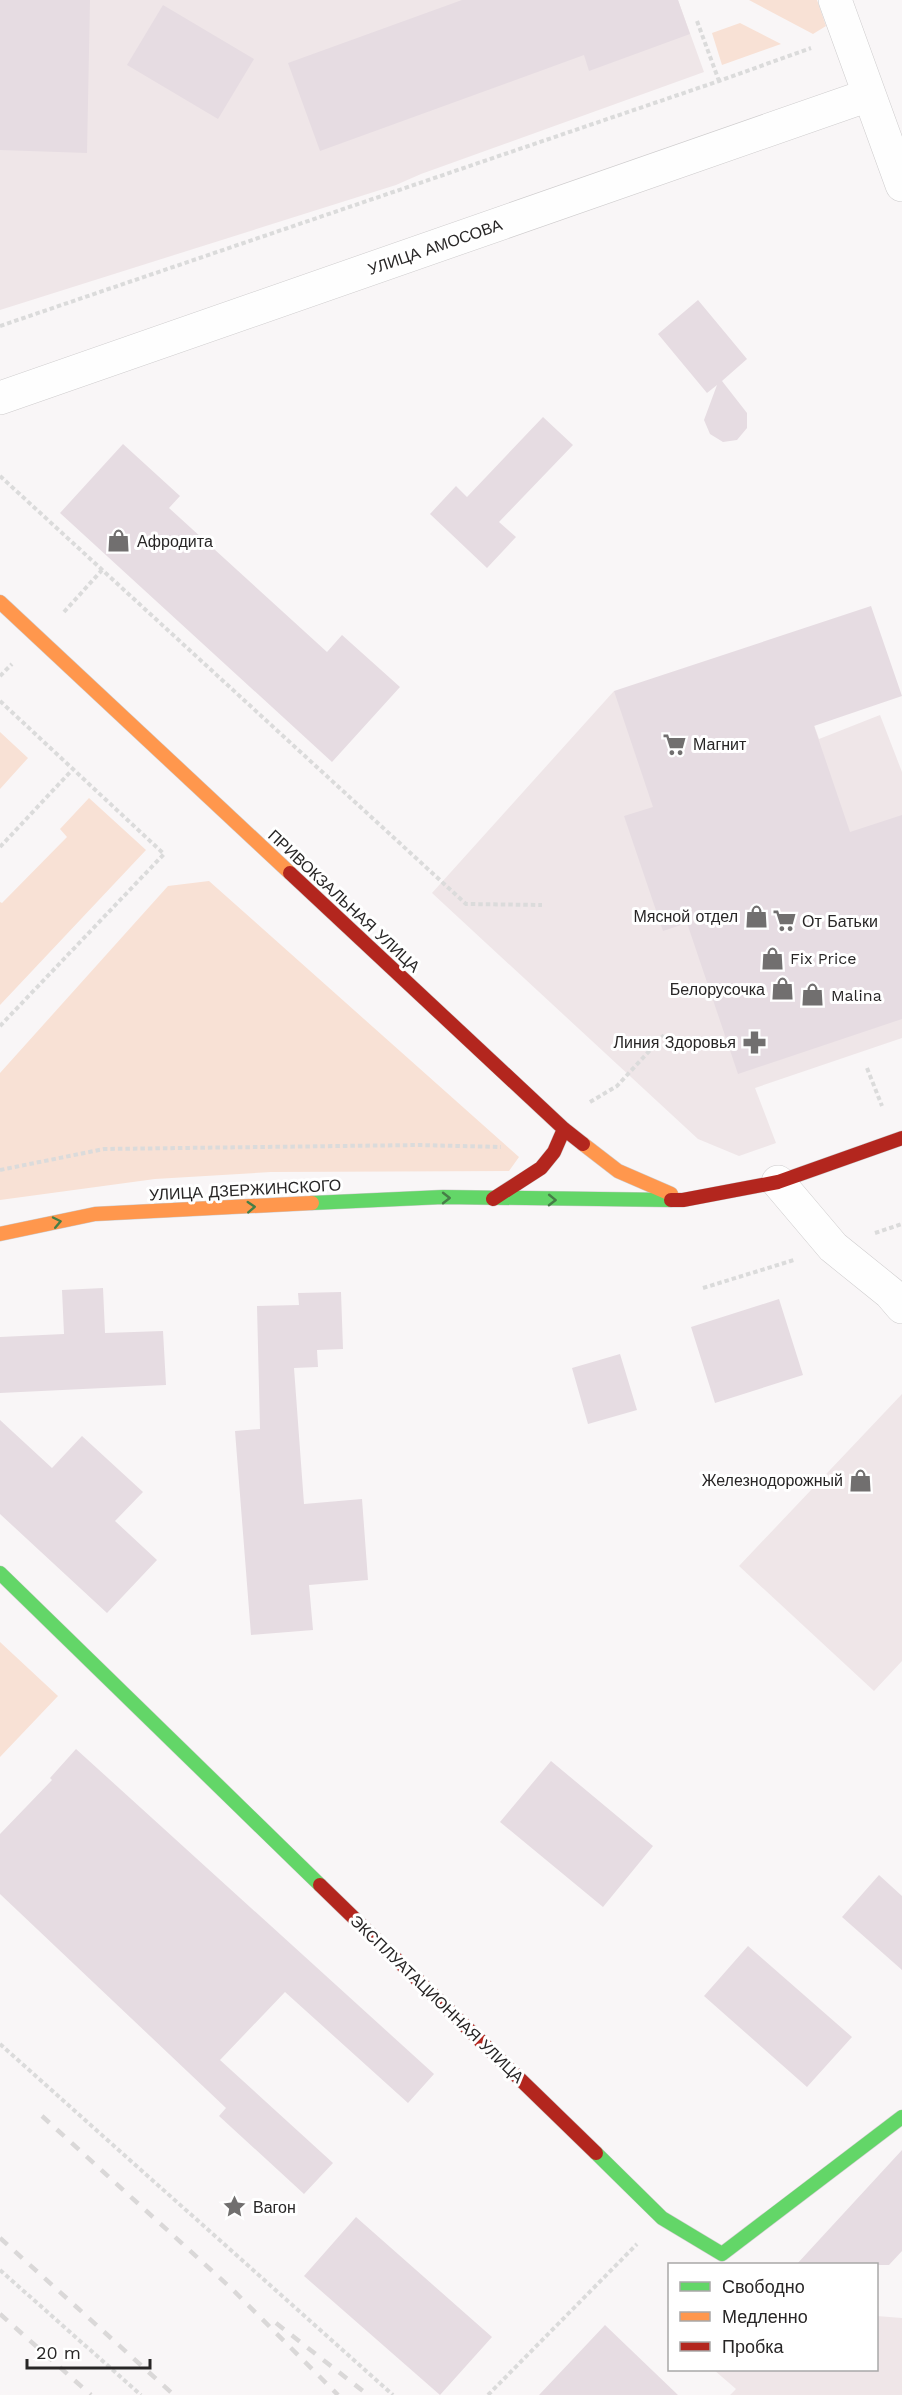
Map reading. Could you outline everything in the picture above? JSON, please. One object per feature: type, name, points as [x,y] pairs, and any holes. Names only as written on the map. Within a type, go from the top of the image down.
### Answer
[{"type":"street","points":[[835,0],[902,185]]},
{"type":"street","name":"УЛИЦА АМОСОВА","points":[[0,398],[869,95]]},
{"type":"street","name":"ПРИВОКЗАЛЬНАЯ УЛИЦА","points":[[0,602],[560,1125],[618,1171],[683,1200]]},
{"type":"street","points":[[493,1199],[541,1168],[554,1152],[560,1125]]},
{"type":"street","name":"УЛИЦА ДЗЕРЖИНСКОГО","points":[[0,1234],[95,1214],[431,1198],[683,1200],[778,1182],[902,1138]]},
{"type":"street","points":[[778,1182],[833,1248],[890,1293],[902,1307]]},
{"type":"street","name":"ЭКСПЛУАТАЦИОННАЯ УЛИЦА","points":[[0,1573],[662,2218],[722,2254],[902,2117]]},
{"type":"path","points":[[697,21],[719,81]]},
{"type":"path","points":[[0,326],[811,48]]},
{"type":"path","points":[[0,476],[466,904],[542,905]]},
{"type":"path","points":[[0,701],[164,854],[0,1026]]},
{"type":"path","points":[[0,847],[73,769]]},
{"type":"path","points":[[560,1125],[617,1086],[664,1035]]},
{"type":"path","points":[[0,1170],[104,1149],[418,1145],[505,1148]]},
{"type":"path","points":[[0,2044],[393,2395]]},
{"type":"path","points":[[488,2395],[662,2218]]},
{"type":"path","points":[[0,2270],[141,2395]]},
{"type":"shaded area","points":[[0,0],[678,0],[704,72],[396,185],[0,310]]},
{"type":"shaded area","points":[[749,0],[817,0],[826,26],[813,34]]},
{"type":"shaded area","points":[[740,23],[781,44],[722,65],[712,33]]},
{"type":"shaded area","points":[[614,691],[814,725],[819,739],[880,715],[902,772],[902,1038],[755,1088],[776,1143],[739,1156],[698,1139],[432,893]]},
{"type":"shaded area","points":[[0,732],[28,758],[0,789]]},
{"type":"shaded area","points":[[89,798],[146,850],[0,1005],[0,902],[2,903],[67,837],[60,829]]},
{"type":"shaded area","points":[[209,881],[519,1157],[509,1171],[271,1172],[155,1179],[0,1200],[0,1073],[168,886]]},
{"type":"shaded area","name":"Железнодорожный","points":[[902,1394],[902,1661],[874,1691],[739,1566]]},
{"type":"shaded area","points":[[0,1642],[58,1696],[0,1757]]},
{"type":"shaded area","points":[[878,2316],[902,2318],[902,2395],[730,2395],[736,2389],[715,2371],[878,2371]]},
{"type":"building","points":[[0,0],[90,0],[87,153],[0,150]]},
{"type":"building","points":[[462,0],[678,0],[690,34],[589,71],[584,55],[320,151],[288,63]]},
{"type":"building","points":[[163,5],[254,59],[218,119],[127,65]]},
{"type":"building","points":[[698,300],[747,359],[722,381],[747,413],[747,428],[737,440],[723,442],[710,434],[704,420],[717,385],[707,393],[658,334]]},
{"type":"building","points":[[543,417],[573,445],[499,522],[516,537],[487,568],[430,514],[456,486],[467,497]]},
{"type":"building","points":[[123,444],[180,496],[169,508],[327,652],[342,635],[400,687],[332,762],[60,513]]},
{"type":"building","points":[[871,606],[902,696],[814,726],[850,832],[902,815],[902,1019],[738,1074],[687,923],[663,931],[624,816],[653,807],[614,691]]},
{"type":"building","points":[[103,1288],[105,1333],[163,1331],[166,1385],[0,1393],[0,1337],[64,1334],[62,1290]]},
{"type":"building","points":[[341,1292],[343,1349],[317,1350],[318,1367],[294,1368],[304,1504],[362,1499],[368,1580],[309,1585],[313,1630],[251,1635],[235,1431],[260,1429],[257,1306],[299,1305],[298,1293]]},
{"type":"building","points":[[779,1299],[803,1375],[715,1403],[691,1327]]},
{"type":"building","points":[[620,1354],[637,1410],[588,1424],[572,1368]]},
{"type":"building","points":[[0,1420],[52,1468],[82,1436],[143,1492],[115,1521],[157,1560],[107,1613],[0,1514]]},
{"type":"building","points":[[76,1749],[434,2074],[408,2103],[285,1992],[220,2060],[333,2163],[304,2194],[219,2116],[226,2108],[0,1894],[0,1834],[52,1780],[50,1778]]},
{"type":"building","points":[[551,1761],[653,1846],[603,1907],[500,1822]]},
{"type":"building","points":[[879,1875],[902,1896],[902,1970],[842,1917]]},
{"type":"building","points":[[748,1946],[852,2037],[807,2087],[704,1996]]},
{"type":"building","points":[[902,2150],[902,2251],[889,2265],[798,2263]]},
{"type":"building","points":[[356,2217],[492,2337],[440,2395],[304,2276]]},
{"type":"building","points":[[605,2325],[678,2395],[539,2395]]},
{"type":"railway","points":[[42,2116],[232,2289],[338,2395]]},
{"type":"railway","points":[[0,2238],[174,2395]]},
{"type":"railway","points":[[0,2314],[91,2395]]},
{"type":"railway","points":[[276,2323],[368,2395]]},
{"type":"traffic: fast","points":[[312,1203],[443,1197],[671,1200]]},
{"type":"traffic: fast","points":[[0,1573],[320,1885]]},
{"type":"traffic: fast","points":[[596,2153],[662,2218],[722,2254],[902,2117]]},
{"type":"traffic: slow","points":[[0,602],[290,873]]},
{"type":"traffic: slow","points":[[583,1144],[618,1171],[671,1194]]},
{"type":"traffic: slow","points":[[0,1234],[95,1214],[312,1203]]},
{"type":"traffic: jam","points":[[290,873],[564,1129],[583,1144]]},
{"type":"traffic: jam","points":[[493,1199],[541,1168],[554,1152],[564,1129]]},
{"type":"traffic: jam","points":[[671,1200],[683,1200],[778,1182],[902,1138]]},
{"type":"traffic: jam","points":[[320,1885],[596,2153]]},
{"type":"place","name":"Афродита","points":[[119,541]]},
{"type":"place","name":"Магнит","points":[[675,744]]},
{"type":"place","name":"Мясной отдел","points":[[756,916]]},
{"type":"place","name":"От Батьки","points":[[784,921]]},
{"type":"place","name":"Fix Price","points":[[772,958]]},
{"type":"place","name":"Белорусочка","points":[[783,989]]},
{"type":"place","name":"Malina","points":[[813,995]]},
{"type":"place","name":"Линия Здоровья","points":[[754,1042]]},
{"type":"place","name":"Железнодорожный","points":[[861,1480]]},
{"type":"place","name":"Вагон","points":[[235,2207]]}]
